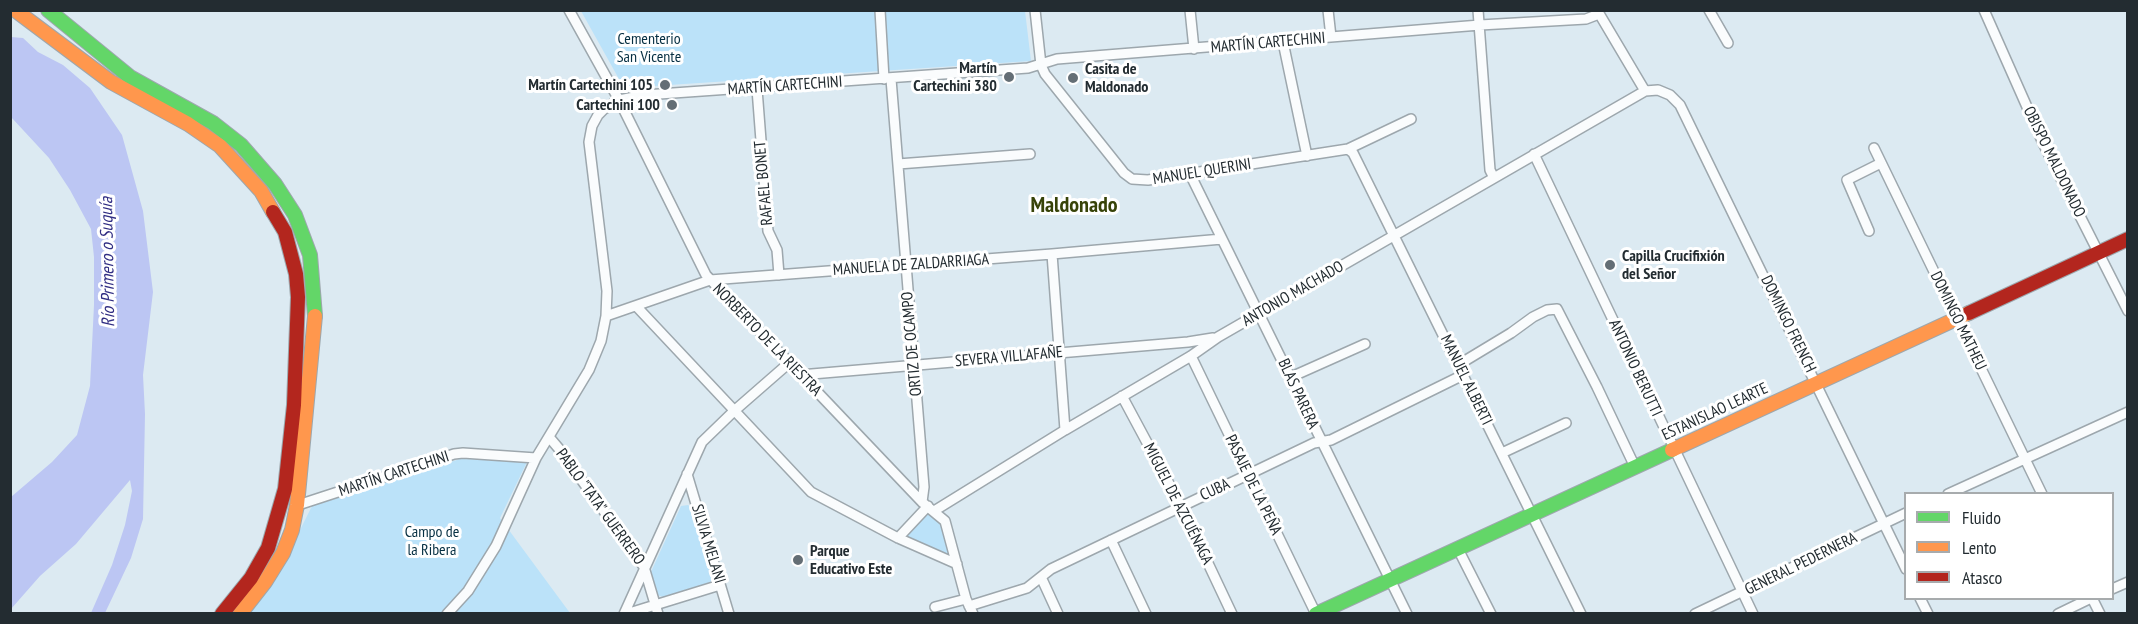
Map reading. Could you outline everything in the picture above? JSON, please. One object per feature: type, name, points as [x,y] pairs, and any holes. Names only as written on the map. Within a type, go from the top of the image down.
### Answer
[{"type":"main road","points":[[15,10],[111,82],[188,124],[220,146],[248,175],[273,209],[285,232],[291,250],[298,297],[292,440],[282,505],[272,539],[260,563],[222,614]]},
{"type":"main road","points":[[48,10],[130,77],[197,114],[229,135],[275,184],[295,215],[310,255],[315,303],[309,399],[292,531],[283,553],[265,582],[240,614]]},
{"type":"main road","name":"ESTANISLAO LEARTE","points":[[1316,614],[2127,239]]},
{"type":"street","name":"NORBERTO DE LA RIESTRA","points":[[569,10],[619,100],[710,280],[800,375],[945,521],[970,606]]},
{"type":"street","name":"ORTIZ DE OCAMPO","points":[[880,10],[897,164],[924,487],[928,506]]},
{"type":"street","points":[[1035,10],[1041,65]]},
{"type":"street","points":[[1190,10],[1194,49]]},
{"type":"street","points":[[1328,10],[1331,37]]},
{"type":"street","points":[[1478,10],[1490,170],[1494,178]]},
{"type":"street","points":[[1708,10],[1728,43]]},
{"type":"street","name":"OBISPO MALDONADO","points":[[1984,10],[2043,143],[2127,311]]},
{"type":"street","name":"MARTÍN CARTECHINI","points":[[282,505],[297,505],[454,454],[536,458],[595,357],[604,330],[606,316],[604,268],[589,142],[592,126],[598,115],[619,100],[645,95],[1028,68],[1057,59],[1480,25],[1586,19],[1598,12]]},
{"type":"street","points":[[1598,12],[1645,91]]},
{"type":"street","points":[[1283,42],[1307,156]]},
{"type":"street","name":"MANUEL QUERINI","points":[[1041,65],[1045,74],[1124,173],[1132,179],[1148,180],[1348,149],[1411,119]]},
{"type":"street","name":"RAFAEL BONET","points":[[757,88],[768,231],[777,250],[779,275]]},
{"type":"street","name":"ANTONIO MACHADO","points":[[898,538],[928,506],[1065,430],[1191,356],[1218,337],[1534,154],[1645,91],[1658,90]]},
{"type":"street","name":"DOMINGO FRENCH","points":[[1658,90],[1670,95],[1680,105],[1904,566]]},
{"type":"street","name":"DOMINGO MATHEU","points":[[1874,148],[2041,492]]},
{"type":"street","name":"MANUEL ALBERTI","points":[[1348,149],[1353,153],[1581,614]]},
{"type":"street","points":[[897,164],[1030,154]]},
{"type":"street","name":"ANTONIO BERUTTI","points":[[1534,154],[1753,614]]},
{"type":"street","points":[[1869,231],[1847,180],[1881,163]]},
{"type":"street","name":"BLAS PARERA","points":[[1190,174],[1407,614]]},
{"type":"street","name":"MANUELA DE ZALDARRIAGA","points":[[606,316],[710,280],[1052,255],[1222,239]]},
{"type":"street","points":[[1052,255],[1065,430]]},
{"type":"street","points":[[637,307],[810,492],[898,538],[957,564]]},
{"type":"street","points":[[1458,365],[1533,317],[1547,310],[1557,309],[1635,467]]},
{"type":"street","name":"SEVERA VILLAFAÑE","points":[[800,375],[1188,342],[1218,337]]},
{"type":"street","points":[[1291,377],[1365,344]]},
{"type":"street","name":"PASAJE DE LA PEÑA","points":[[1191,356],[1316,614]]},
{"type":"street","points":[[625,614],[644,567],[702,442],[789,363]]},
{"type":"street","name":"CUBA","points":[[933,611],[970,606],[1027,588],[1052,569],[1180,506],[1330,440],[1463,375]]},
{"type":"street","name":"MIGUEL DE AZCUÉNAGA","points":[[1122,396],[1233,614]]},
{"type":"street","points":[[1952,492],[2127,412]]},
{"type":"street","points":[[1502,453],[1566,423]]},
{"type":"street","name":"PABLO \"TATA\" GUERRERO","points":[[549,437],[644,567],[657,609]]},
{"type":"street","points":[[447,613],[468,591],[496,546],[536,458]]},
{"type":"street","name":"SILVIA MELANI","points":[[687,474],[729,614]]},
{"type":"street","name":"GENERAL PEDERNERA","points":[[1695,614],[1904,513]]},
{"type":"street","points":[[1111,540],[1146,614]]},
{"type":"street","points":[[1458,549],[1491,614]]},
{"type":"street","points":[[1041,578],[1058,614]]},
{"type":"street","points":[[625,614],[657,609],[720,585]]},
{"type":"street","points":[[1921,600],[1928,614]]},
{"type":"street","points":[[2058,614],[2088,600]]},
{"type":"street","points":[[2093,600],[2100,614]]},
{"type":"green space","name":"Cementerio San Vicente","points":[[581,11],[1025,11],[1031,61],[624,88]]},
{"type":"green space","name":"Campo de la Ribera","points":[[460,459],[528,460],[500,518],[570,613],[250,614],[276,578],[312,506]]},
{"type":"green space","points":[[688,505],[692,508],[712,578],[710,583],[663,597],[657,595],[650,574],[681,506]]},
{"type":"green space","points":[[929,512],[942,523],[954,561],[902,537]]},
{"type":"water","name":"Río Primero o Suquía","points":[[11,37],[23,38],[38,52],[63,65],[90,88],[122,135],[143,211],[153,292],[143,375],[145,414],[143,519],[131,558],[105,613],[91,613],[112,565],[125,525],[132,491],[130,480],[76,544],[40,576],[11,609],[11,497],[52,462],[77,435],[90,386],[94,257],[91,229],[70,190],[49,158],[11,117]]},
{"type":"traffic: fast","points":[[48,10],[130,77],[213,123],[241,145],[275,184],[295,215],[310,255],[315,316]]},
{"type":"traffic: fast","points":[[1316,614],[1672,450]]},
{"type":"traffic: slow","points":[[15,10],[111,82],[188,124],[220,146],[261,191],[273,212]]},
{"type":"traffic: slow","points":[[1672,450],[1969,313]]},
{"type":"traffic: slow","points":[[240,614],[265,582],[283,553],[292,530],[297,505],[315,316]]},
{"type":"traffic: jam","points":[[222,614],[251,578],[268,548],[285,489],[294,405],[298,297],[296,274],[285,232],[273,212]]},
{"type":"traffic: jam","points":[[1969,313],[2128,239]]},
{"type":"place","name":"Martín Cartechini 380","points":[[1009,77]]},
{"type":"place","name":"Casita de Maldonado","points":[[1073,78]]},
{"type":"place","name":"Martín Cartechini 105","points":[[665,85]]},
{"type":"place","name":"Cartechini 100","points":[[672,105]]},
{"type":"place","name":"Capilla Crucifixión del Señor","points":[[1610,265]]},
{"type":"place","name":"Parque Educativo Este","points":[[798,560]]},
{"type":"district","name":"Maldonado","points":[[1074,206]]}]
